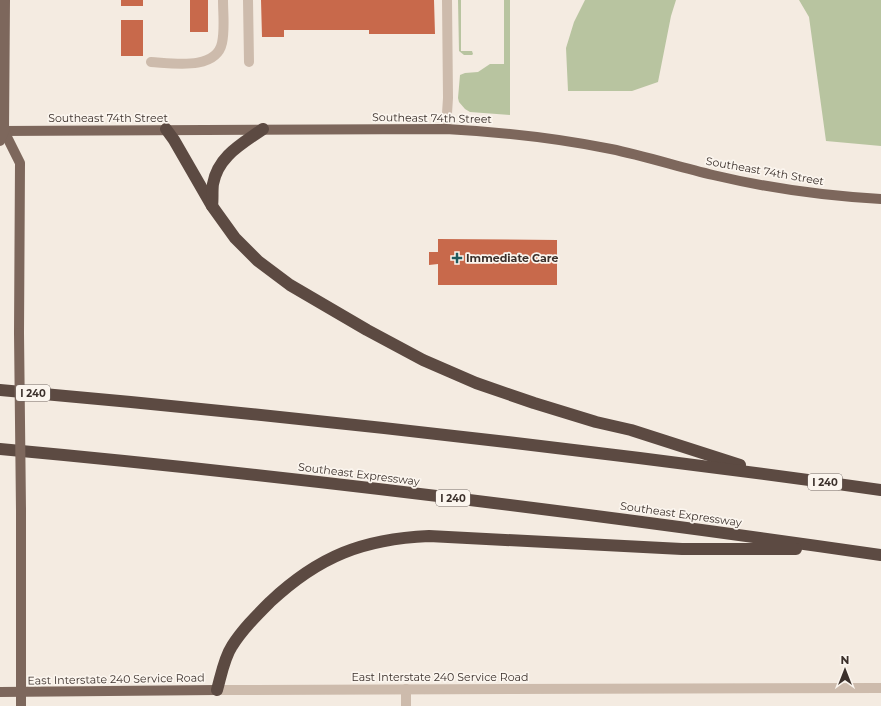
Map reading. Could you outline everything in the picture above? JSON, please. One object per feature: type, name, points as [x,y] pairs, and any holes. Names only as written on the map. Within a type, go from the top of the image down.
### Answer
[{"type":"highway","points":[[166,129],[174,140],[212,206],[235,238],[258,261],[290,285],[367,330],[423,360],[476,383],[534,403],[596,422],[631,430],[768,474]]},
{"type":"highway","points":[[212,206],[213,184],[217,170],[232,151],[263,129]]},
{"type":"highway","name":"I 240","points":[[0,390],[479,438],[768,474],[881,490]]},
{"type":"highway","name":"Southeast Expressway","points":[[0,449],[364,487],[659,524],[881,555]]},
{"type":"highway","points":[[217,690],[231,647],[244,630],[284,589],[303,574],[324,562],[347,551],[372,543],[401,537],[429,536],[682,549],[841,549]]},
{"type":"main road","points":[[0,142],[2,131],[5,0]]},
{"type":"main road","name":"Southeast 74th Street","points":[[2,131],[166,129],[446,129],[493,132],[610,149],[713,175],[758,184],[804,192],[881,200]]},
{"type":"main road","points":[[2,131],[20,163],[19,333],[21,706]]},
{"type":"main road","name":"East Interstate 240 Service Road","points":[[0,692],[217,690]]},
{"type":"street","points":[[151,62],[195,63],[209,60],[219,52],[222,44],[223,0]]},
{"type":"street","points":[[248,0],[248,62]]},
{"type":"street","points":[[446,129],[448,98],[448,0]]},
{"type":"street","name":"East Interstate 240 Service Road","points":[[217,690],[881,688]]},
{"type":"street","points":[[406,689],[406,706]]},
{"type":"green space","points":[[458,0],[461,0],[461,51],[472,51],[472,55],[464,55],[459,51]]},
{"type":"green space","points":[[504,0],[510,0],[510,115],[470,112],[459,102],[460,75],[478,72],[490,64],[504,64]]},
{"type":"green space","points":[[585,0],[676,0],[671,16],[658,82],[632,91],[568,91],[566,48],[574,22]]},
{"type":"green space","points":[[799,0],[881,0],[881,146],[826,141],[809,17]]},
{"type":"building","points":[[121,0],[143,0],[143,6],[121,6]]},
{"type":"building","points":[[190,0],[208,0],[208,32],[190,32]]},
{"type":"building","points":[[261,0],[434,0],[435,34],[369,34],[369,30],[284,30],[284,37],[262,37]]},
{"type":"building","points":[[121,20],[143,20],[143,56],[121,56]]},
{"type":"building","points":[[438,239],[557,240],[557,285],[438,285],[438,264],[429,265],[429,252],[438,252]]},
{"type":"place","name":"Immediate Care","points":[[457,258]]}]
